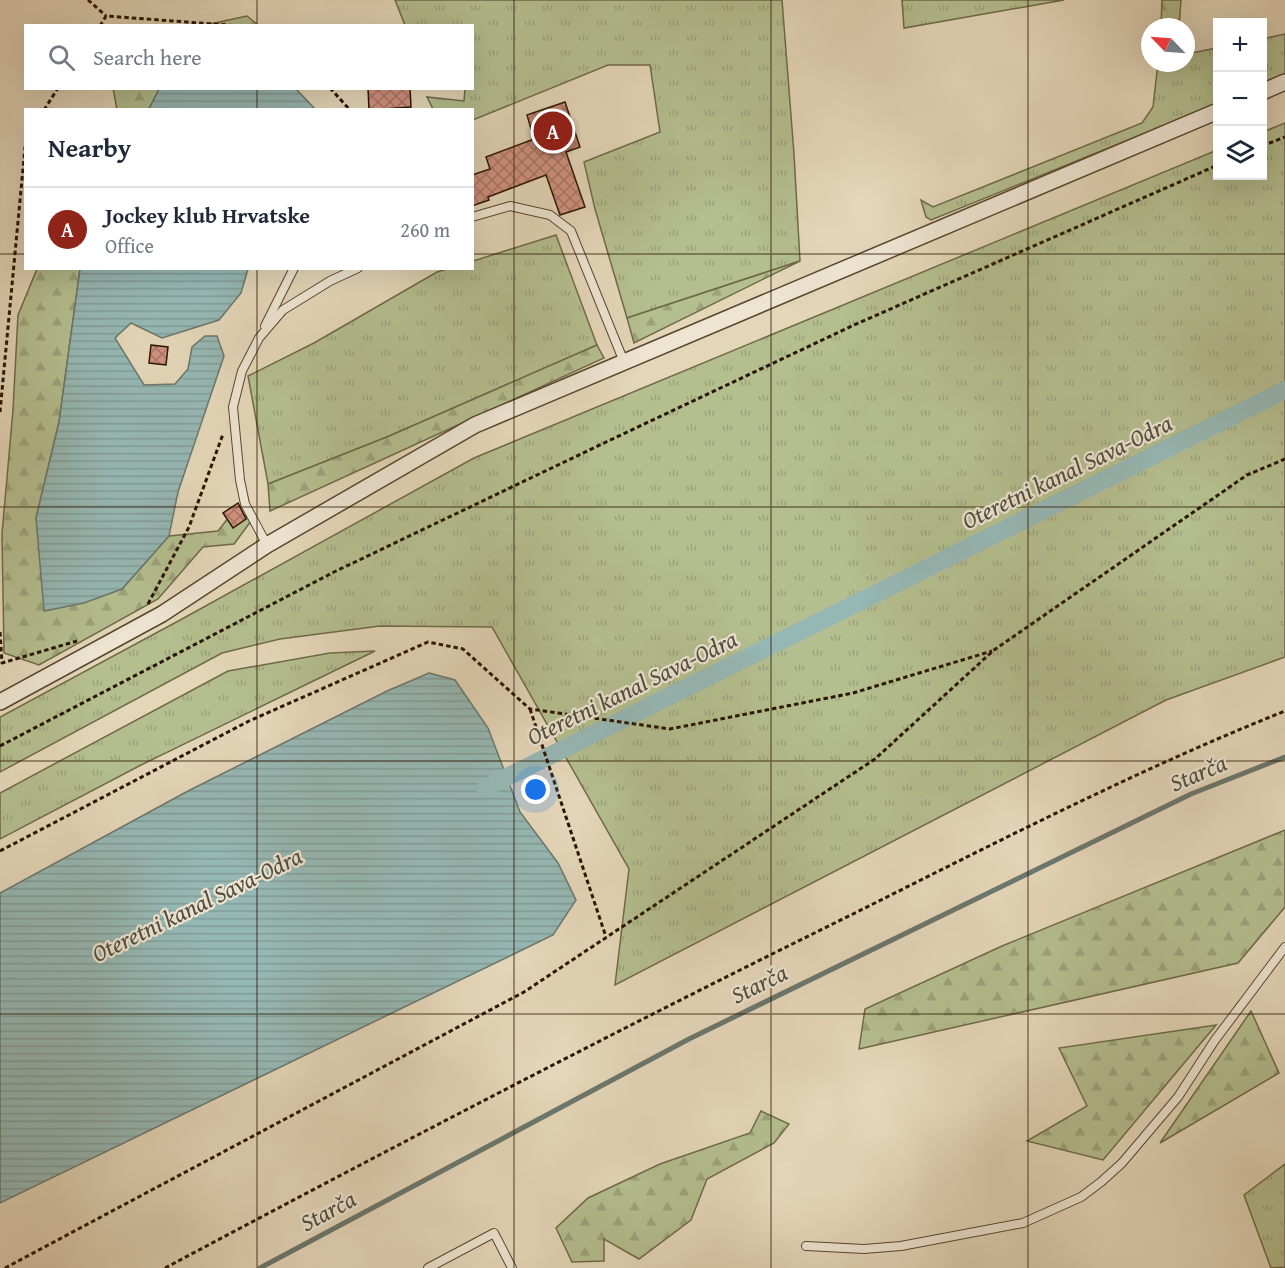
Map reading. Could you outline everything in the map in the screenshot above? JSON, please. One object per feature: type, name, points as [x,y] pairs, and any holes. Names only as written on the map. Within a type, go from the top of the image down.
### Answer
[{"type":"street","points":[[1267,90],[1285,82]]},
{"type":"street","points":[[0,702],[162,614],[267,545],[475,426],[1213,113]]},
{"type":"lane","points":[[474,217],[510,206],[550,215],[571,231],[624,362]]},
{"type":"lane","points":[[267,545],[245,504],[240,480],[233,407],[242,371],[293,270]]},
{"type":"lane","points":[[259,338],[283,310],[330,281],[354,270]]},
{"type":"lane","points":[[806,1246],[864,1249],[901,1246],[1023,1223],[1081,1197],[1122,1163],[1178,1097],[1215,1040],[1285,947]]},
{"type":"lane","points":[[428,1268],[494,1233],[512,1268]]},
{"type":"path","points":[[88,0],[106,16],[213,24]]},
{"type":"path","points":[[101,24],[106,16]]},
{"type":"path","points":[[45,108],[57,90]]},
{"type":"path","points":[[332,90],[348,108]]},
{"type":"path","points":[[1267,144],[1285,137]]},
{"type":"path","points":[[0,411],[24,158]]},
{"type":"path","points":[[0,746],[334,572],[854,325],[1213,167]]},
{"type":"path","points":[[147,606],[189,527],[233,407]]},
{"type":"path","points":[[4,1268],[524,992],[875,759],[994,650],[1247,476],[1285,459]]},
{"type":"path","points":[[0,632],[2,663],[80,640]]},
{"type":"path","points":[[0,851],[249,721],[428,642],[463,649],[530,709],[606,937]]},
{"type":"path","points":[[530,709],[670,729],[853,693],[994,650]]},
{"type":"path","points":[[165,1268],[644,1017],[1005,838],[1204,744],[1285,711]]},
{"type":"green space","points":[[395,0],[782,0],[800,261],[627,318],[595,209],[584,162],[660,132],[650,65],[608,65],[474,120],[474,108],[432,108],[427,97],[464,101],[465,90],[474,90],[474,24],[405,24]]},
{"type":"green space","points":[[902,0],[1064,0],[904,28]]},
{"type":"green space","points":[[1162,0],[1181,0],[1180,18],[1161,18]]},
{"type":"green space","points":[[247,16],[257,24],[210,24]]},
{"type":"green space","points":[[1285,34],[1285,77],[1267,84],[1267,72],[1267,38]]},
{"type":"green space","points":[[1213,49],[1213,106],[931,220],[926,217],[921,200],[933,207],[1142,123],[1153,107],[1157,72],[1195,72],[1195,52]]},
{"type":"green space","points":[[113,90],[158,90],[150,108],[117,108]]},
{"type":"green space","points":[[1285,123],[1285,657],[1166,700],[615,985],[629,869],[492,627],[380,626],[280,639],[222,653],[0,772],[0,717],[474,458],[1213,152],[1213,180],[1267,180],[1267,130]]},
{"type":"green space","points":[[556,235],[597,345],[387,437],[268,484],[248,376],[314,343],[437,272],[474,270],[474,261]]},
{"type":"green space","points":[[800,261],[634,343],[627,318]]},
{"type":"green space","points":[[37,270],[80,270],[59,422],[36,518],[122,589],[169,536],[218,531],[236,508],[251,521],[234,544],[203,547],[158,599],[39,665],[4,653],[2,534],[13,410],[18,315]]},
{"type":"green space","points":[[597,345],[604,358],[270,511],[268,484],[387,437]]},
{"type":"green space","points":[[375,651],[141,765],[0,839],[0,793],[228,671],[330,653]]},
{"type":"green space","points":[[1285,830],[1285,907],[1238,963],[859,1049],[865,1009],[1002,946]]},
{"type":"green space","points":[[1251,1011],[1279,1073],[1160,1143]]},
{"type":"green space","points":[[1216,1025],[1103,1160],[1027,1141],[1087,1106],[1059,1048]]},
{"type":"green space","points":[[761,1111],[789,1124],[774,1143],[707,1179],[691,1220],[639,1259],[604,1239],[604,1261],[572,1262],[556,1228],[588,1198],[660,1164],[750,1133]]},
{"type":"green space","points":[[1285,1164],[1285,1267],[1271,1268],[1244,1195]]},
{"type":"water","points":[[158,90],[297,90],[314,108],[150,108]]},
{"type":"water","points":[[80,270],[248,270],[241,293],[219,320],[162,338],[131,323],[115,338],[144,385],[175,384],[188,369],[192,347],[205,336],[217,336],[224,356],[178,492],[169,536],[122,589],[84,603],[44,611],[36,518],[59,422]]},
{"type":"water","points":[[429,673],[455,680],[488,728],[520,812],[558,863],[576,900],[553,935],[0,1203],[0,893],[188,791],[387,691]]},
{"type":"building","points":[[368,90],[410,90],[411,107],[369,108]]},
{"type":"building","points":[[565,102],[580,147],[566,152],[585,207],[560,215],[546,175],[488,197],[489,200],[474,205],[474,174],[490,169],[486,157],[534,139],[527,115]]},
{"type":"building","points":[[151,345],[168,347],[166,365],[149,363]]},
{"type":"building","points":[[238,503],[246,519],[233,528],[223,513]]},
{"type":"waterway","name":"Oteretni kanal Sava-Odra","points":[[485,788],[1285,390]]},
{"type":"waterway","name":"Starča","points":[[260,1268],[689,1039],[1191,794],[1285,757]]},
{"type":"place","name":"Jockey klub Hrvatske","points":[[553,131]]}]
